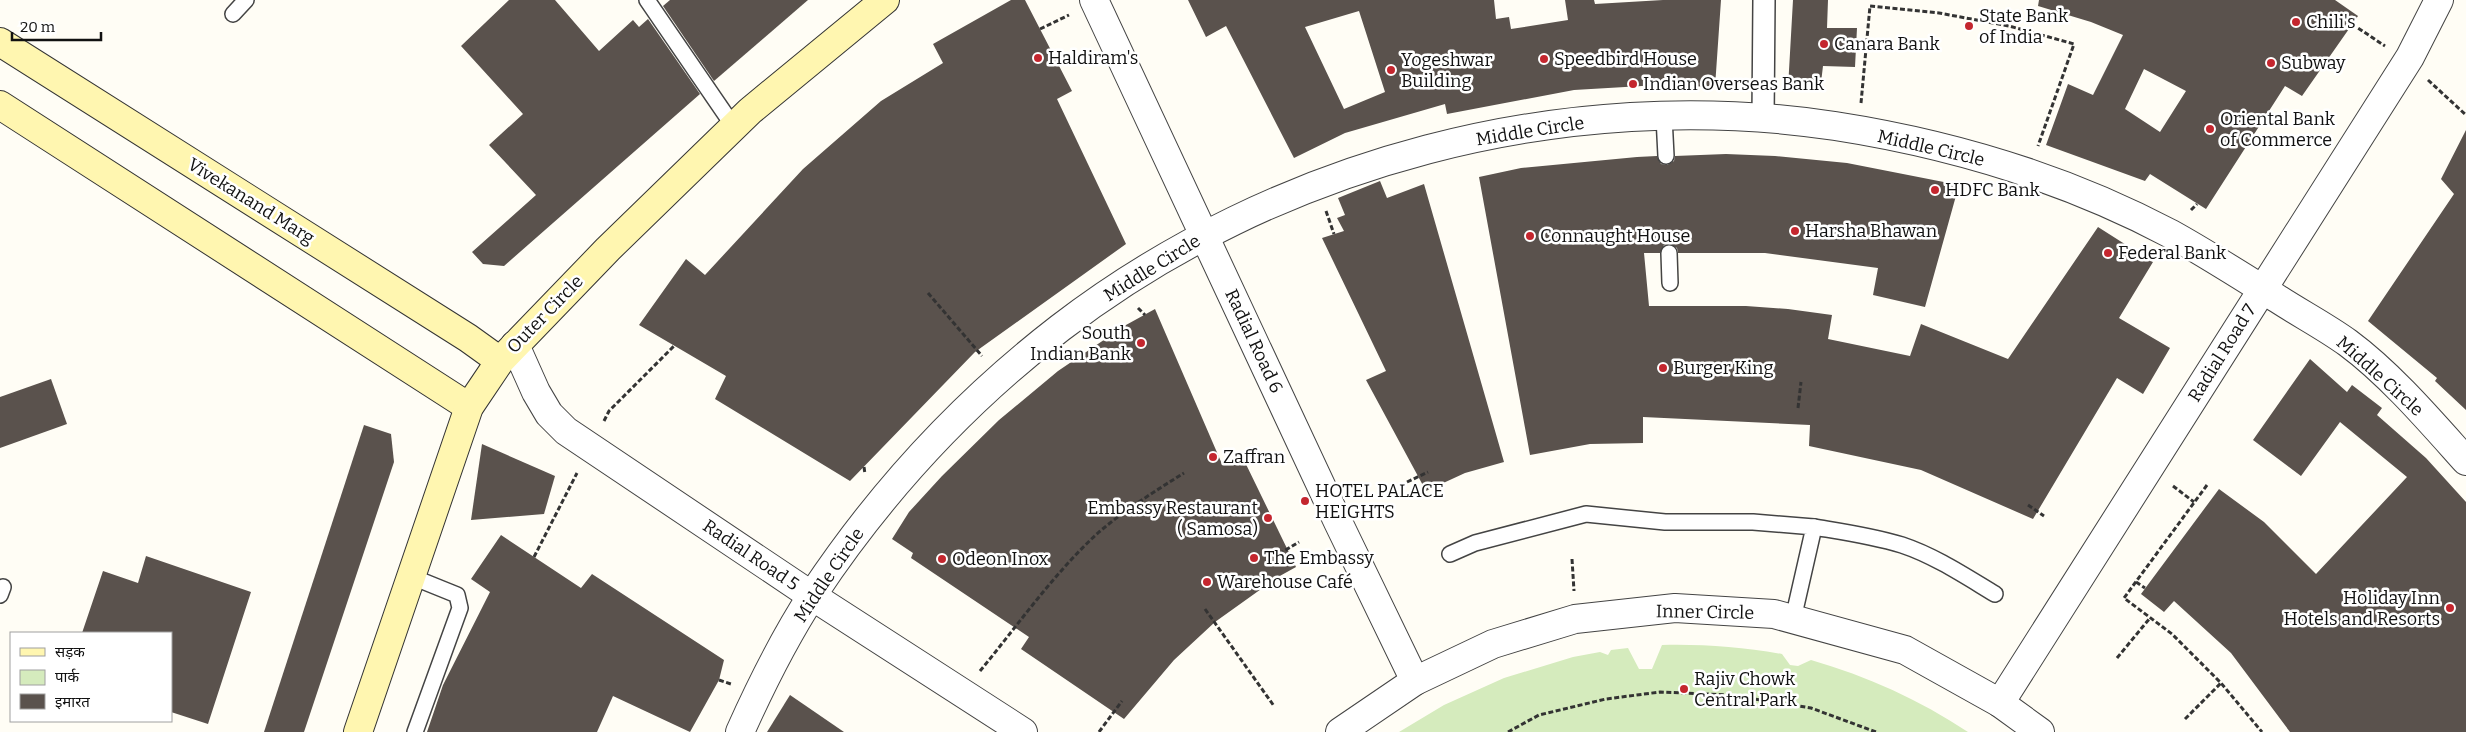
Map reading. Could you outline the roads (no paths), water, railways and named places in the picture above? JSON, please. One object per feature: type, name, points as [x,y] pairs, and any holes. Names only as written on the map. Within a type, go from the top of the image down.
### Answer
[{"type":"main road","name":"Outer Circle","points":[[358,732],[469,407],[508,353],[608,249],[734,127],[885,0]]},
{"type":"main road","name":"Vivekanand Marg","points":[[0,42],[468,338],[508,353]]},
{"type":"main road","points":[[0,105],[469,407]]},
{"type":"street","points":[[1763,120],[1764,0]]},
{"type":"street","name":"Radial Road 7","points":[[2000,703],[2410,57],[2439,0]]},
{"type":"street","name":"Radial Road 6","points":[[1085,6],[1205,236],[1338,522],[1415,681]]},
{"type":"street","name":"Middle Circle","points":[[740,732],[757,695],[812,596],[882,501],[934,442],[1000,378],[1061,327],[1131,279],[1205,236],[1289,196],[1376,164],[1466,140],[1557,124],[1664,117],[1763,120],[1834,126],[1924,143],[2028,173],[2100,201],[2169,233],[2350,345],[2413,403],[2466,461]]},
{"type":"street","name":"Radial Road 5","points":[[508,353],[536,392],[548,414],[566,431],[812,596],[1023,732]]},
{"type":"street","name":"Inner Circle","points":[[1340,732],[1378,704],[1415,681],[1493,644],[1575,619],[1675,608],[1774,614],[1905,650],[2000,703],[2040,732]]},
{"type":"lane","points":[[233,14],[246,0]]},
{"type":"lane","points":[[647,0],[734,127]]},
{"type":"lane","points":[[1664,117],[1666,156]]},
{"type":"lane","points":[[1670,253],[1670,283]]},
{"type":"lane","points":[[1450,554],[1475,543],[1586,514],[1665,522],[1753,522],[1814,527],[1863,534],[1903,546],[1960,573],[1995,594]]},
{"type":"lane","points":[[1793,618],[1814,527]]},
{"type":"lane","points":[[410,576],[457,595],[460,608],[415,732]]},
{"type":"place","name":"Chili's","points":[[2296,22]]},
{"type":"place","name":"State Bank of India","points":[[1969,26]]},
{"type":"place","name":"Canara Bank","points":[[1824,44]]},
{"type":"place","name":"Haldiram's","points":[[1038,58]]},
{"type":"place","name":"Speedbird House","points":[[1544,59]]},
{"type":"place","name":"Subway","points":[[2271,63]]},
{"type":"place","name":"Yogeshwar Building","points":[[1391,70]]},
{"type":"place","name":"Indian Overseas Bank","points":[[1633,84]]},
{"type":"place","name":"Oriental Bank of Commerce","points":[[2210,129]]},
{"type":"place","name":"HDFC Bank","points":[[1935,190]]},
{"type":"place","name":"Harsha Bhawan","points":[[1795,231]]},
{"type":"place","name":"Connaught House","points":[[1530,236]]},
{"type":"place","name":"Federal Bank","points":[[2108,253]]},
{"type":"place","name":"South Indian Bank","points":[[1141,343]]},
{"type":"place","name":"Burger King","points":[[1663,368]]},
{"type":"place","name":"Zaffran","points":[[1213,457]]},
{"type":"place","name":"HOTEL PALACE HEIGHTS","points":[[1305,501]]},
{"type":"place","name":"Embassy Restaurant ( Samosa)","points":[[1268,518]]},
{"type":"place","name":"The Embassy","points":[[1254,558]]},
{"type":"place","name":"Odeon Inox","points":[[942,559]]},
{"type":"place","name":"Warehouse Café","points":[[1207,582]]},
{"type":"place","name":"Holiday Inn Hotels and Resorts","points":[[2450,608]]},
{"type":"place","name":"Rajiv Chowk Central Park","points":[[1684,689]]}]
